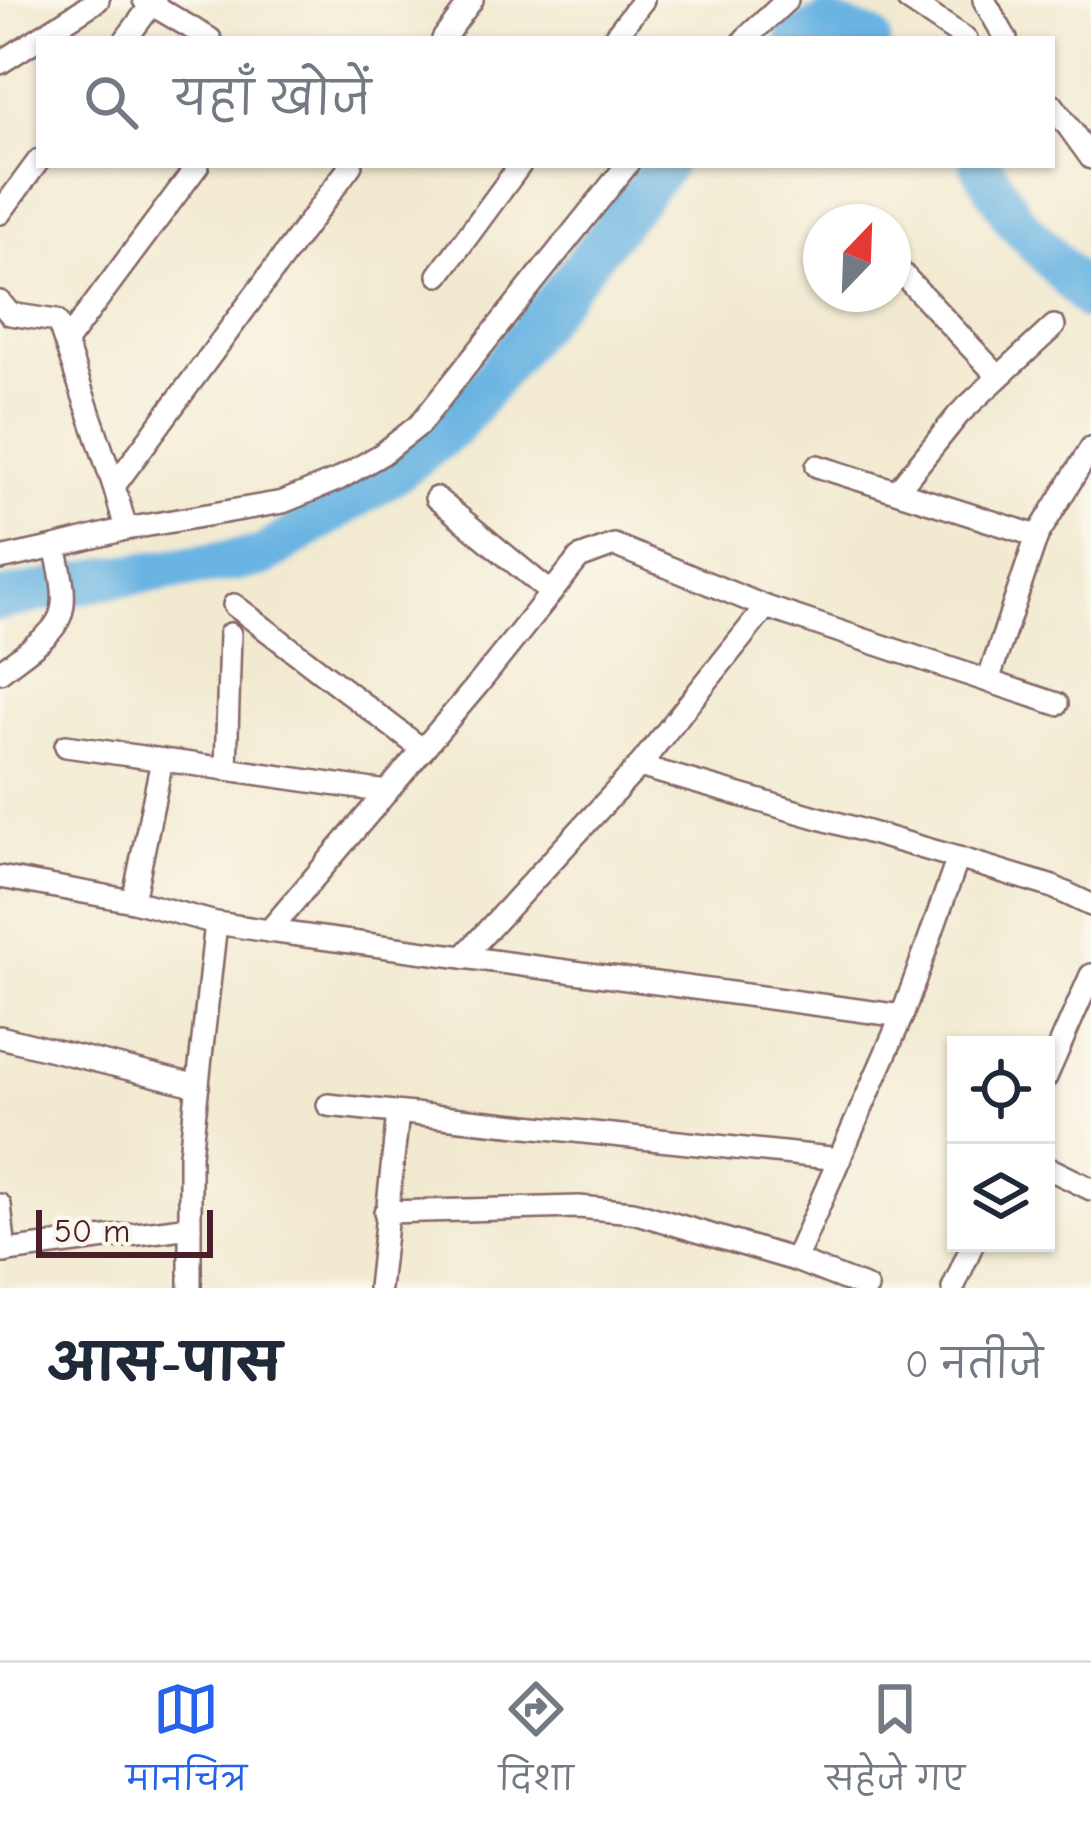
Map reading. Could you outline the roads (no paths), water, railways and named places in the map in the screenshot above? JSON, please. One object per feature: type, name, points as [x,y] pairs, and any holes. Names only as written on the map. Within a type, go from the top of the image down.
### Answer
[{"type":"street","points":[[42,36],[98,0]]},
{"type":"street","points":[[445,36],[472,0]]},
{"type":"street","points":[[615,36],[643,0]]},
{"type":"street","points":[[748,36],[787,0]]},
{"type":"street","points":[[908,0],[962,36]]},
{"type":"street","points":[[984,0],[1004,36]]},
{"type":"street","points":[[129,36],[150,2],[205,36]]},
{"type":"street","points":[[0,63],[36,40]]},
{"type":"street","points":[[1055,108],[1091,158]]},
{"type":"street","points":[[0,213],[36,164]]},
{"type":"street","points":[[66,342],[196,168]]},
{"type":"street","points":[[114,486],[349,168]]},
{"type":"street","points":[[439,275],[518,168]]},
{"type":"street","points":[[0,559],[57,555],[126,529],[283,502],[339,479],[382,454],[419,425],[625,168]]},
{"type":"street","points":[[911,283],[997,375]]},
{"type":"street","points":[[0,302],[21,318],[56,321],[126,529]]},
{"type":"street","points":[[896,491],[959,414],[1054,326]]},
{"type":"street","points":[[988,681],[1037,536],[1091,448]]},
{"type":"street","points":[[817,466],[1037,536]]},
{"type":"street","points":[[436,499],[550,592]]},
{"type":"street","points":[[269,931],[579,558],[614,545],[766,607],[1057,704]]},
{"type":"street","points":[[0,672],[59,624],[67,598],[57,555]]},
{"type":"street","points":[[234,605],[423,750]]},
{"type":"street","points":[[463,957],[639,766],[766,607]]},
{"type":"street","points":[[226,769],[230,634]]},
{"type":"street","points":[[66,746],[387,792]]},
{"type":"street","points":[[133,901],[162,760]]},
{"type":"street","points":[[639,766],[1053,887],[1091,905]]},
{"type":"street","points":[[795,1260],[902,1016],[958,858]]},
{"type":"street","points":[[0,877],[133,901],[216,923],[902,1016]]},
{"type":"street","points":[[190,1288],[190,1155],[216,923]]},
{"type":"street","points":[[1055,1057],[1091,975]]},
{"type":"street","points":[[0,1037],[198,1086]]},
{"type":"street","points":[[328,1106],[840,1159]]},
{"type":"street","points":[[379,1288],[398,1113]]},
{"type":"street","points":[[1055,1171],[1091,1189]]},
{"type":"street","points":[[0,1205],[2,1252],[190,1227]]},
{"type":"street","points":[[386,1211],[579,1207],[633,1212],[795,1260],[867,1288]]},
{"type":"street","points":[[953,1288],[969,1252]]},
{"type":"waterway","points":[[803,36],[825,25],[860,36]]},
{"type":"waterway","points":[[0,600],[106,578],[261,557],[393,474],[453,428],[662,168]]},
{"type":"waterway","points":[[983,168],[1014,219],[1091,301]]}]
